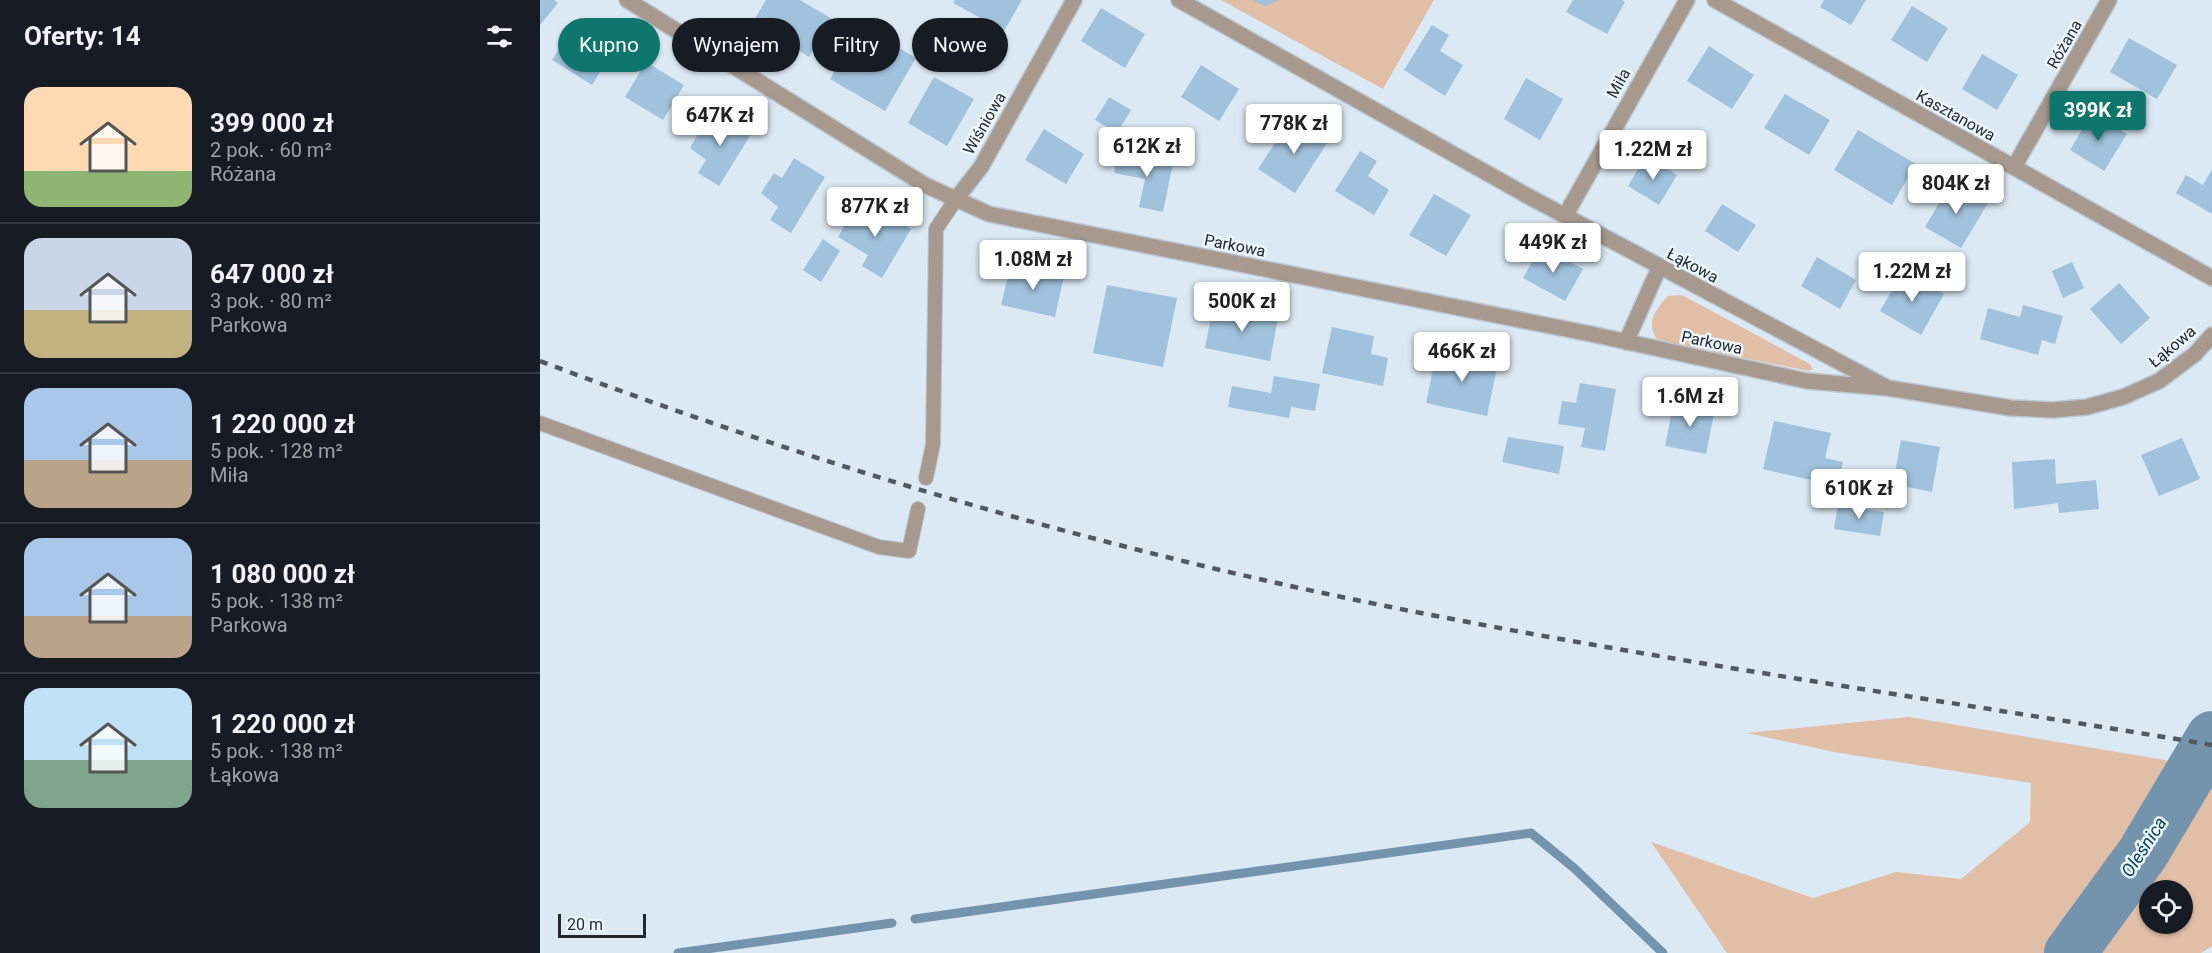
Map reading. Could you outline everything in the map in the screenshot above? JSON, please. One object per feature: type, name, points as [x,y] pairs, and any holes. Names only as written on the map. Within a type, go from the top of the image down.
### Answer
[{"type":"street","name":"Parkowa","points":[[627,0],[925,185],[988,214],[1626,342],[1807,381],[1888,388]]},
{"type":"street","name":"Wiśniowa","points":[[956,199],[981,167],[1074,0]]},
{"type":"street","name":"Łąkowa","points":[[1179,0],[1659,268],[1888,388],[2011,408],[2053,410],[2087,407],[2122,397],[2159,381],[2195,354],[2212,335]]},
{"type":"street","name":"Miła","points":[[1565,216],[1687,0]]},
{"type":"street","name":"Kasztanowa","points":[[1715,0],[2212,278]]},
{"type":"street","name":"Różana","points":[[2014,167],[2109,0]]},
{"type":"street","points":[[1626,342],[1659,268]]},
{"type":"lane","points":[[926,478],[933,444],[936,229],[956,199]]},
{"type":"lane","points":[[540,423],[879,547],[909,551],[918,509]]},
{"type":"shaded area","points":[[1221,0],[1434,0],[1383,89]]},
{"type":"shaded area","points":[[1682,295],[1810,364],[1813,369],[1809,371],[1658,341],[1652,328],[1653,317],[1668,296]]},
{"type":"shaded area","points":[[1909,717],[2212,768],[2212,946],[2201,953],[1727,953],[1651,842],[1813,898],[1896,872],[1961,879],[2030,822],[2031,783],[1834,752],[1747,733]]},
{"type":"building","points":[[540,0],[554,0],[558,3],[540,25]]},
{"type":"building","points":[[766,0],[800,0],[830,18],[812,18],[812,52],[809,57],[800,51],[800,18],[755,18]]},
{"type":"building","points":[[955,0],[1022,0],[1008,24],[1008,18],[980,18],[953,3]]},
{"type":"building","points":[[1252,0],[1279,0],[1265,6]]},
{"type":"building","points":[[1573,0],[1622,0],[1625,2],[1607,34],[1566,12]]},
{"type":"building","points":[[1824,0],[1866,0],[1851,25],[1820,7]]},
{"type":"building","points":[[1912,6],[1948,28],[1927,62],[1891,40]]},
{"type":"building","points":[[1101,8],[1145,34],[1125,68],[1081,41]]},
{"type":"building","points":[[1432,25],[1449,35],[1440,51],[1463,65],[1445,96],[1404,70]]},
{"type":"building","points":[[2129,38],[2177,65],[2157,99],[2110,72]]},
{"type":"building","points":[[1709,46],[1754,75],[1732,109],[1687,81]]},
{"type":"building","points":[[900,49],[912,56],[912,65],[885,111],[830,79],[834,72],[900,72]]},
{"type":"building","points":[[558,50],[558,64],[552,60]]},
{"type":"building","points":[[1982,54],[2018,75],[1997,110],[1962,89]]},
{"type":"building","points":[[1201,65],[1239,89],[1219,121],[1181,97]]},
{"type":"building","points":[[660,70],[684,85],[663,120],[625,97],[640,72]]},
{"type":"building","points":[[571,72],[600,72],[592,85]]},
{"type":"building","points":[[934,77],[974,99],[947,146],[908,123]]},
{"type":"building","points":[[1526,78],[1563,99],[1540,140],[1504,119]]},
{"type":"building","points":[[1785,94],[1830,120],[1809,155],[1764,128]]},
{"type":"building","points":[[1109,97],[1131,110],[1117,133],[1095,120]]},
{"type":"building","points":[[722,112],[753,131],[719,186],[698,173],[706,160],[690,148],[702,127],[710,132]]},
{"type":"building","points":[[2092,113],[2127,134],[2104,171],[2070,150]]},
{"type":"building","points":[[1292,117],[1329,140],[1295,193],[1258,169]]},
{"type":"building","points":[[1044,129],[1084,154],[1066,184],[1025,160]]},
{"type":"building","points":[[1858,130],[1916,164],[1892,205],[1834,170]]},
{"type":"building","points":[[1360,151],[1377,161],[1368,176],[1389,190],[1374,215],[1335,191]]},
{"type":"building","points":[[1118,152],[1173,163],[1163,212],[1139,207],[1145,179],[1114,173]]},
{"type":"building","points":[[1646,156],[1677,175],[1659,205],[1628,186]]},
{"type":"building","points":[[794,158],[825,177],[791,233],[770,220],[778,207],[761,193],[774,173],[782,178]]},
{"type":"building","points":[[2212,169],[2212,214],[2176,193],[2186,175],[2203,185]]},
{"type":"building","points":[[1952,181],[1988,203],[1961,248],[1925,227]]},
{"type":"building","points":[[1434,194],[1471,215],[1446,256],[1409,235]]},
{"type":"building","points":[[857,204],[876,216],[880,210],[911,229],[882,278],[862,266],[868,255],[838,237]]},
{"type":"building","points":[[1722,204],[1756,225],[1738,252],[1705,231]]},
{"type":"building","points":[[823,239],[840,251],[821,282],[803,270]]},
{"type":"building","points":[[1541,246],[1583,269],[1565,301],[1523,278]]},
{"type":"building","points":[[1817,257],[1856,280],[1840,309],[1801,286]]},
{"type":"building","points":[[2072,262],[2084,288],[2063,298],[2052,271]]},
{"type":"building","points":[[1011,264],[1064,276],[1055,317],[1001,305]]},
{"type":"building","points":[[1903,271],[1944,294],[1921,335],[1880,311]]},
{"type":"building","points":[[2119,283],[2150,318],[2121,344],[2090,309]]},
{"type":"building","points":[[1107,285],[1177,298],[1163,367],[1093,353]]},
{"type":"building","points":[[2023,305],[2063,316],[2055,344],[2042,340],[2038,355],[1980,339],[1988,308],[2020,317]]},
{"type":"building","points":[[1213,306],[1278,318],[1270,361],[1205,348]]},
{"type":"building","points":[[1332,327],[1374,336],[1371,354],[1388,358],[1383,386],[1322,373]]},
{"type":"building","points":[[1437,350],[1498,363],[1487,416],[1426,403]]},
{"type":"building","points":[[1274,376],[1320,384],[1315,411],[1291,407],[1289,418],[1228,407],[1232,386],[1271,393]]},
{"type":"building","points":[[1580,383],[1616,389],[1605,451],[1581,447],[1585,428],[1558,424],[1562,401],[1576,403]]},
{"type":"building","points":[[1674,401],[1715,409],[1706,454],[1665,446]]},
{"type":"building","points":[[1774,421],[1831,433],[1825,458],[1843,462],[1833,504],[1816,500],[1820,482],[1763,469]]},
{"type":"building","points":[[1508,437],[1564,446],[1559,474],[1502,462]]},
{"type":"building","points":[[2182,438],[2200,479],[2159,496],[2141,455]]},
{"type":"building","points":[[1901,440],[1940,447],[1932,492],[1893,484]]},
{"type":"building","points":[[2055,459],[2056,484],[2096,480],[2099,509],[2059,513],[2058,503],[2014,509],[2012,462]]},
{"type":"building","points":[[1838,505],[1884,512],[1880,536],[1834,529]]},
{"type":"waterway","name":"Oleśnica","points":[[2070,953],[2143,853],[2212,737]]},
{"type":"waterway","points":[[915,919],[1531,833],[1574,868],[1663,953]]},
{"type":"waterway","points":[[678,953],[892,923]]},
{"type":"railway","points":[[540,361],[731,430],[925,491],[1022,519],[1219,570],[1429,615],[1652,655],[2212,745]]}]
